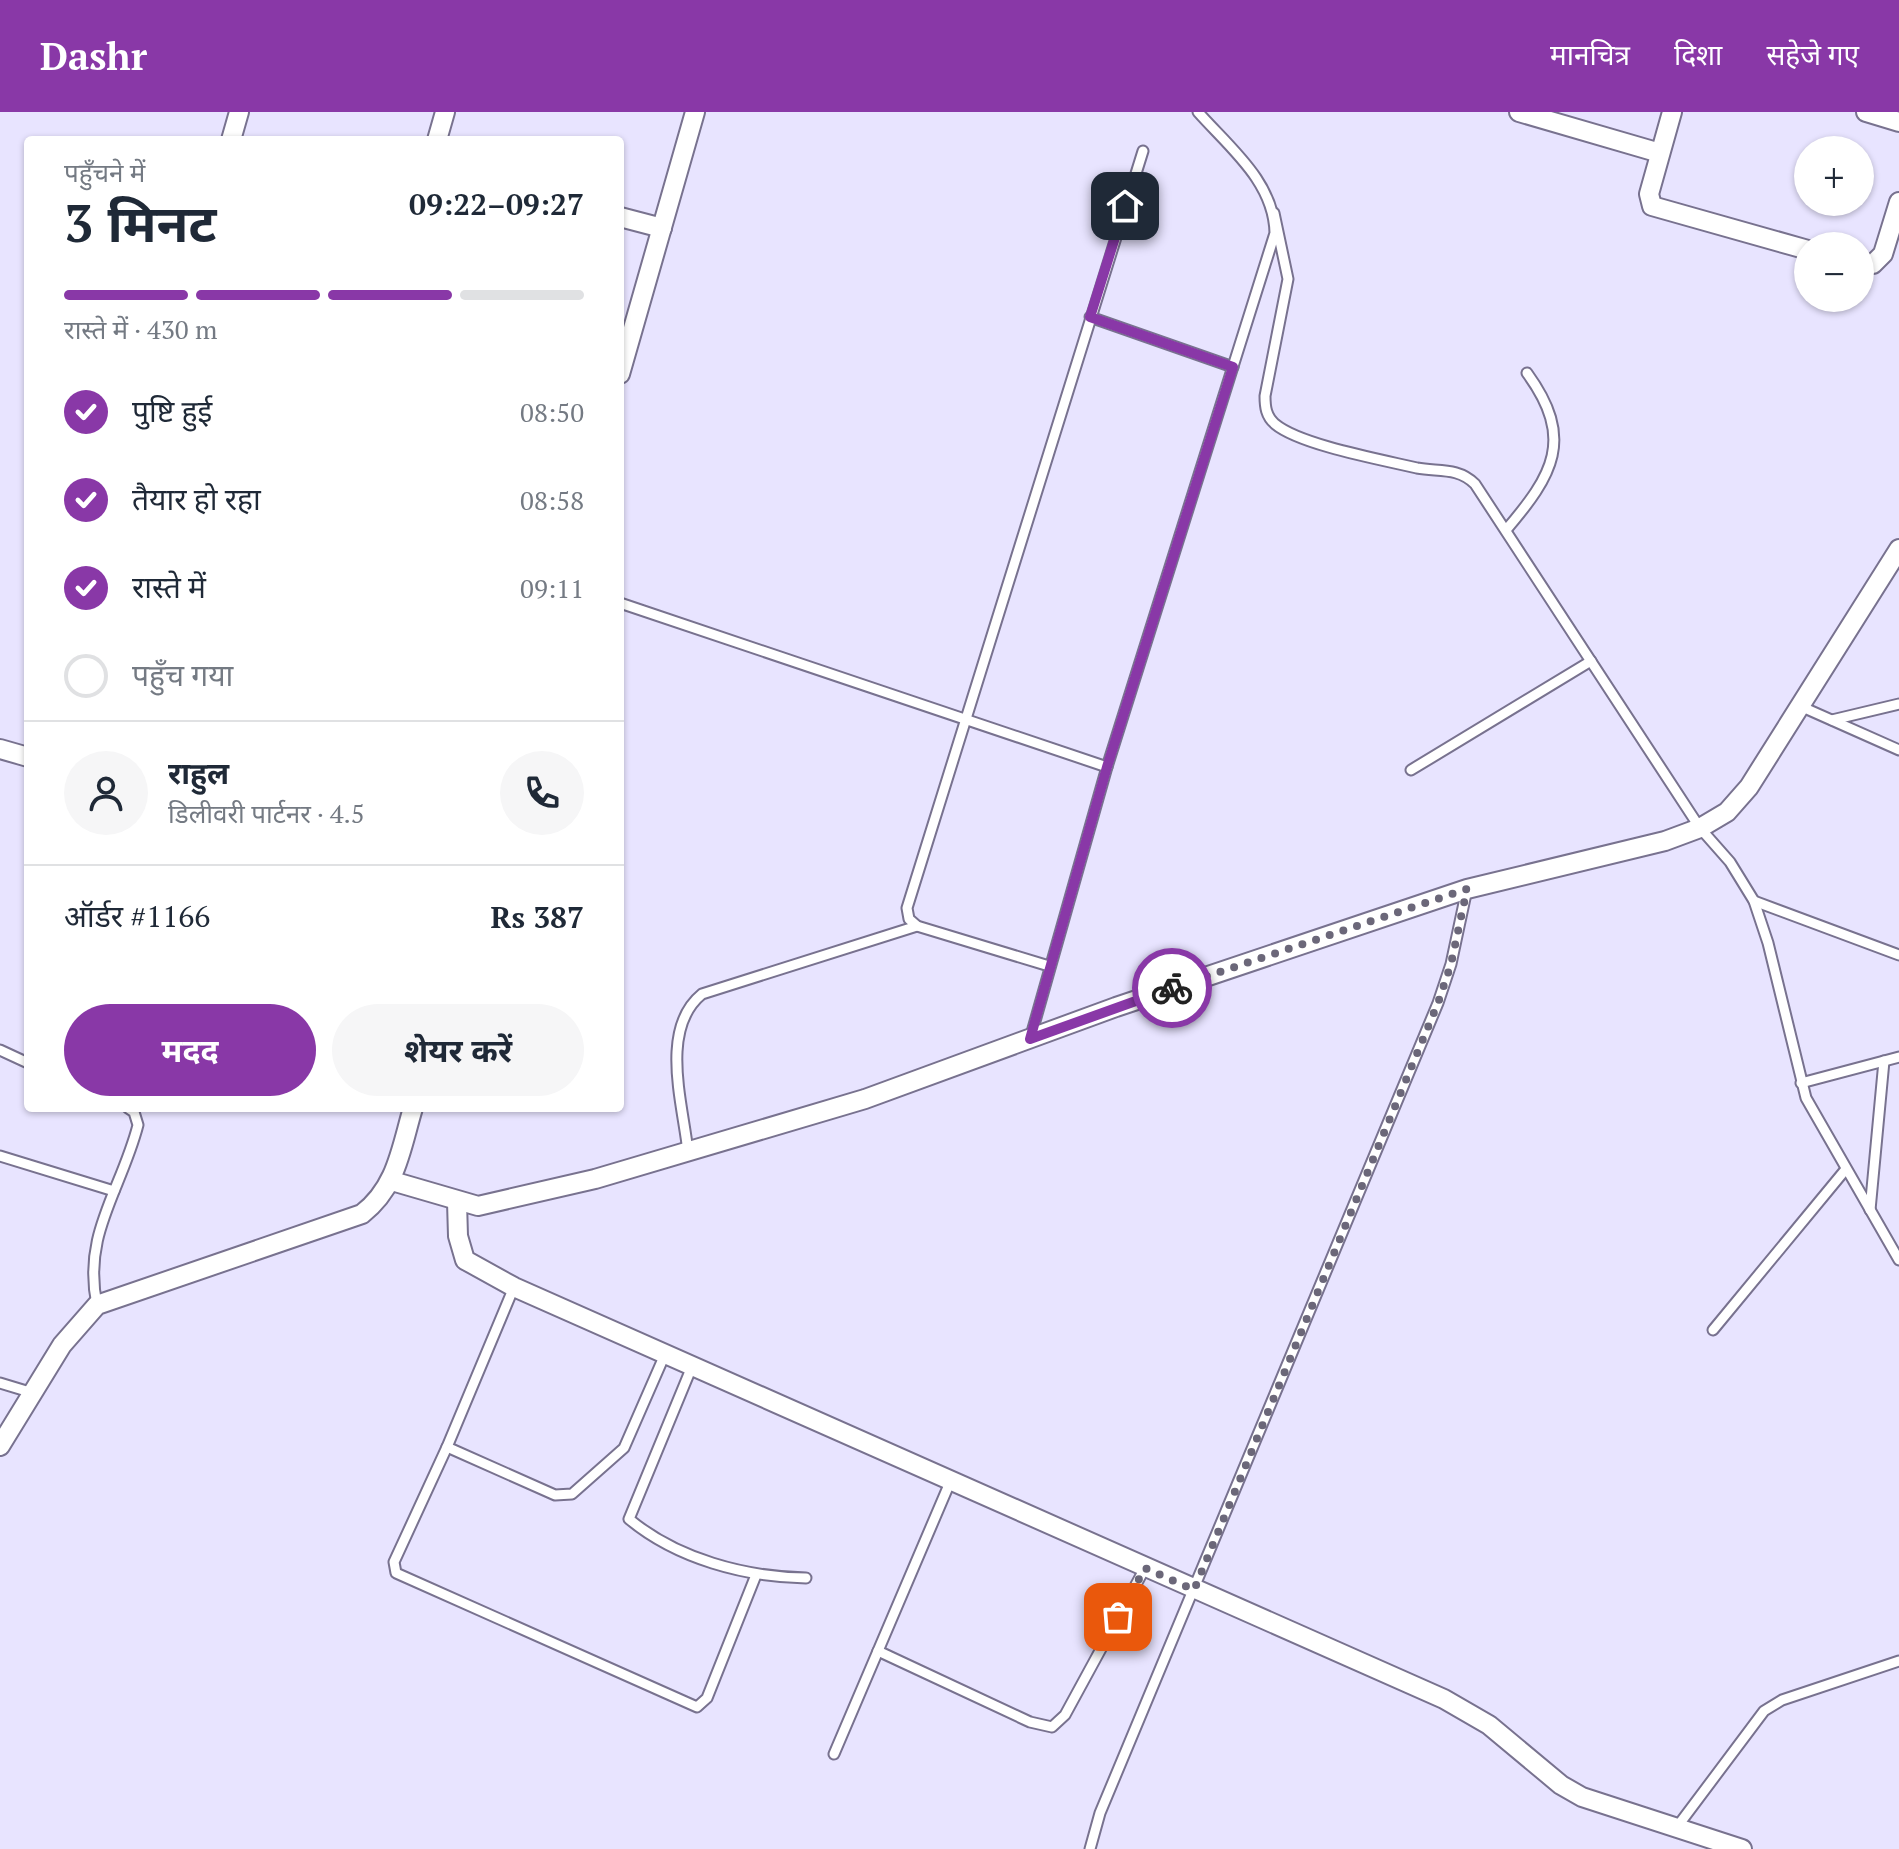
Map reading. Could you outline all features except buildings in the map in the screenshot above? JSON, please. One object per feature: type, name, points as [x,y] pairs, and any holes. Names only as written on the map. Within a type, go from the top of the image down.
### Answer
[{"type":"street","points":[[232,136],[239,112]]},
{"type":"street","points":[[438,136],[445,112]]},
{"type":"street","points":[[624,360],[695,112]]},
{"type":"street","points":[[1519,112],[1660,153]]},
{"type":"street","points":[[1672,112],[1649,194],[1657,209],[1794,246]]},
{"type":"street","points":[[1866,112],[1899,122]]},
{"type":"street","points":[[1874,263],[1883,254],[1899,202]]},
{"type":"street","points":[[624,218],[662,228]]},
{"type":"street","points":[[392,1181],[457,1202],[493,1205],[688,1152],[865,1099],[1467,889],[1665,841],[1700,828],[1727,812],[1749,787],[1899,549]]},
{"type":"street","points":[[0,749],[24,756]]},
{"type":"street","points":[[0,1446],[69,1335],[97,1305],[109,1298],[362,1214],[392,1181],[412,1112]]},
{"type":"street","points":[[457,1202],[458,1236],[465,1260],[514,1287],[1460,1706],[1517,1745],[1570,1791],[1742,1849]]},
{"type":"lane","points":[[1198,112],[1252,172],[1268,195],[1274,213],[1288,279],[1265,396],[1272,422],[1282,429],[1366,457],[1461,473],[1475,484],[1700,828],[1730,862],[1754,901],[1768,943],[1801,1083],[1899,1260]]},
{"type":"lane","points":[[1049,966],[917,926],[909,919],[907,908],[963,719],[1143,151]]},
{"type":"lane","points":[[1030,1039],[1107,767],[1272,241],[1274,213]]},
{"type":"lane","points":[[1090,317],[1233,367]]},
{"type":"lane","points":[[1506,530],[1536,494],[1553,460],[1555,437],[1551,415],[1527,373]]},
{"type":"lane","points":[[624,604],[1107,767]]},
{"type":"lane","points":[[1411,770],[1591,661]]},
{"type":"lane","points":[[1832,720],[1899,704]]},
{"type":"lane","points":[[1800,706],[1899,750]]},
{"type":"lane","points":[[1090,1849],[1100,1813],[1438,1003],[1451,964],[1467,889]]},
{"type":"lane","points":[[1754,901],[1899,955]]},
{"type":"lane","points":[[688,1152],[677,1047],[679,1029],[694,1001],[702,994],[917,926]]},
{"type":"lane","points":[[0,1050],[24,1061]]},
{"type":"lane","points":[[1801,1083],[1899,1057]]},
{"type":"lane","points":[[1870,1210],[1884,1061]]},
{"type":"lane","points":[[97,1305],[92,1260],[138,1125],[134,1112]]},
{"type":"lane","points":[[0,1156],[114,1191]]},
{"type":"lane","points":[[1713,1330],[1846,1169]]},
{"type":"lane","points":[[514,1287],[447,1447],[394,1562],[396,1573],[692,1707],[701,1706],[707,1698],[756,1575]]},
{"type":"lane","points":[[447,1447],[555,1495],[572,1494],[624,1448],[666,1352]]},
{"type":"lane","points":[[693,1364],[629,1519],[700,1558],[756,1575],[806,1578]]},
{"type":"lane","points":[[0,1383],[33,1393]]},
{"type":"lane","points":[[834,1754],[951,1480]]},
{"type":"lane","points":[[878,1651],[1030,1722],[1052,1727],[1065,1715],[1145,1568]]},
{"type":"lane","points":[[1677,1827],[1764,1711],[1782,1700],[1899,1661]]},
{"type":"way so far","points":[[1118,1617],[1145,1568],[1194,1590],[1438,1003],[1451,964],[1467,889],[1172,988]]},
{"type":"route","points":[[1125,206],[1090,317],[1233,367],[1107,767],[1030,1039],[1172,988]]}]
